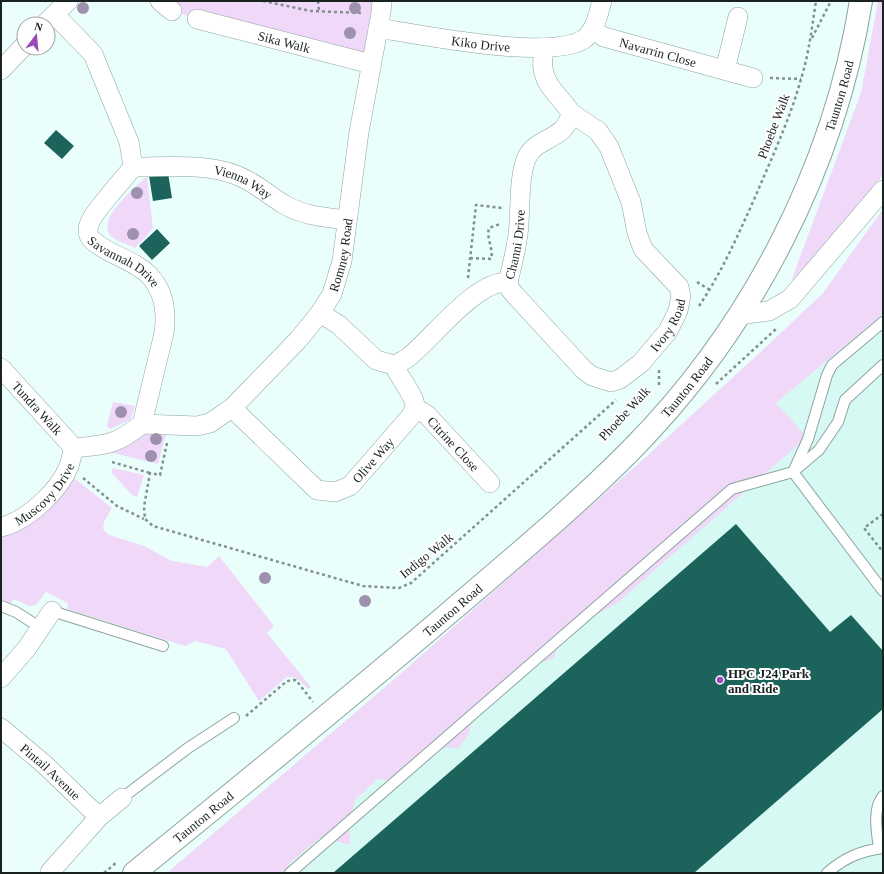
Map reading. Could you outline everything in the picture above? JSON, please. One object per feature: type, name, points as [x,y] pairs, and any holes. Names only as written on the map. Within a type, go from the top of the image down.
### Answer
[{"type":"main road","name":"Taunton Road","points":[[134,873],[334,712],[548,528],[633,448],[673,405],[709,360],[739,315],[771,262],[800,204],[821,152],[840,95],[856,29],[861,1]]},
{"type":"street","points":[[53,16],[68,1]]},
{"type":"street","points":[[588,34],[602,1]]},
{"type":"street","name":"Kiko Drive","points":[[380,14],[465,41],[544,49],[568,45],[588,34]]},
{"type":"street","name":"Romney Road","points":[[142,424],[197,426],[210,423],[232,408],[298,340],[320,313],[332,294],[342,262],[359,132],[380,14]]},
{"type":"street","points":[[725,70],[738,17]]},
{"type":"street","name":"Sika Walk","points":[[197,19],[371,64]]},
{"type":"street","points":[[56,24],[93,54],[129,142],[133,167]]},
{"type":"street","name":"Navarrin Close","points":[[588,34],[604,37],[753,78]]},
{"type":"street","points":[[544,49],[542,67],[546,80],[557,96],[565,103],[571,114]]},
{"type":"street","points":[[2,67],[16,54]]},
{"type":"street","name":"Channi Drive","points":[[394,365],[409,357],[472,297],[494,284],[508,282],[518,234],[523,172],[527,157],[538,145],[559,134],[568,124],[571,114]]},
{"type":"street","name":"Ivory Road","points":[[508,282],[510,289],[515,295],[570,356],[592,376],[602,381],[611,382],[620,379],[641,363],[668,331],[678,311],[681,296],[679,287],[643,249],[637,233],[631,202],[609,147],[598,131],[571,114]]},
{"type":"street","name":"Vienna Way","points":[[133,167],[206,169],[235,174],[254,182],[285,205],[304,214],[347,220]]},
{"type":"street","name":"Savannah Drive","points":[[133,167],[95,212],[89,224],[88,231],[91,239],[125,258],[149,275],[162,297],[166,320],[164,333],[142,424]]},
{"type":"street","points":[[739,315],[769,311],[790,299],[883,190]]},
{"type":"street","points":[[320,313],[339,325],[376,360],[394,365],[398,376],[414,400],[415,408]]},
{"type":"street","name":"Tundra Walk","points":[[1,368],[74,448]]},
{"type":"street","name":"Olive Way","points":[[232,408],[317,490],[335,492],[350,486],[411,416],[415,408]]},
{"type":"street","name":"Citrine Close","points":[[415,408],[427,415],[490,483]]},
{"type":"street","points":[[74,448],[106,446],[130,434],[142,424]]},
{"type":"street","name":"Muscovy Drive","points":[[1,527],[11,525],[36,507],[62,478],[69,466],[74,448]]},
{"type":"street","points":[[1,678],[27,648],[52,611]]},
{"type":"street","name":"Pintail Avenue","points":[[1,728],[44,764],[99,817]]},
{"type":"street","points":[[50,872],[99,817],[122,798]]},
{"type":"lane","points":[[793,472],[808,439],[827,375],[832,365],[883,322]]},
{"type":"lane","points":[[290,873],[732,489],[793,472],[819,450],[838,422],[845,400],[883,365]]},
{"type":"lane","points":[[793,472],[883,590]]},
{"type":"lane","points":[[1,606],[16,612],[41,628]]},
{"type":"lane","points":[[52,611],[163,646]]},
{"type":"lane","points":[[122,798],[188,748],[234,718]]},
{"type":"lane","points":[[827,873],[842,860],[863,850],[881,848],[876,818],[880,800],[883,796]]},
{"type":"path","points":[[263,1],[319,11],[380,14]]},
{"type":"path","points":[[318,1],[319,11]]},
{"type":"path","name":"Phoebe Walk","points":[[696,310],[710,290],[748,212],[786,126],[801,78],[810,40],[816,1]]},
{"type":"path","points":[[810,40],[831,1]]},
{"type":"path","points":[[753,78],[801,78]]},
{"type":"path","points":[[472,297],[466,290],[476,205],[520,210]]},
{"type":"path","points":[[500,208],[502,215]]},
{"type":"path","points":[[470,258],[491,259],[492,253],[488,232],[489,228],[500,225],[501,221]]},
{"type":"path","name":"Phoebe Walk","points":[[656,394],[660,383],[658,364]]},
{"type":"path","name":"Indigo Walk","points":[[145,520],[153,526],[363,586],[399,588],[411,582],[619,398]]},
{"type":"path","points":[[105,460],[160,475],[172,425]]},
{"type":"path","points":[[69,466],[117,506],[145,520]]},
{"type":"path","points":[[145,520],[144,507],[150,473]]},
{"type":"path","points":[[883,514],[864,528],[883,552]]},
{"type":"path","points":[[234,718],[247,716],[287,681],[296,680],[315,704]]},
{"type":"shaded area","points":[[160,1],[382,1],[371,64],[197,19],[172,11]]},
{"type":"shaded area","points":[[878,1],[883,1],[883,175],[845,224],[791,281],[861,93]]},
{"type":"shaded area","points":[[147,176],[153,229],[135,248],[112,237],[108,230],[108,222],[118,205]]},
{"type":"shaded area","points":[[883,209],[883,314],[776,403],[807,437],[617,603],[582,623],[560,638],[554,658],[521,670],[474,716],[469,733],[459,748],[439,747],[404,782],[377,779],[355,800],[350,826],[350,845],[321,837],[289,864],[291,873],[167,873],[398,676],[647,456],[768,345],[823,293]]},
{"type":"shaded area","name":"HPC J24 Park and Ride","points":[[883,314],[883,873],[291,873],[289,864],[321,837],[350,826],[355,800],[377,779],[404,782],[521,670],[542,663],[560,639],[806,437],[776,403]]},
{"type":"shaded area","points":[[113,402],[135,406],[130,420],[110,429],[107,426]]},
{"type":"shaded area","points":[[155,427],[167,430],[158,464],[105,451]]},
{"type":"shaded area","points":[[113,468],[144,475],[137,497],[133,496],[111,472]]},
{"type":"shaded area","points":[[70,475],[112,508],[104,522],[103,529],[109,535],[144,546],[172,561],[207,567],[219,556],[274,626],[267,633],[311,687],[308,689],[297,678],[287,677],[259,701],[226,649],[195,641],[185,646],[67,609],[68,603],[46,592],[36,605],[29,606],[14,599],[10,604],[1,599],[1,530]]},
{"type":"building","points":[[56,130],[74,146],[62,159],[44,143]]},
{"type":"building","points":[[168,173],[172,198],[153,201],[149,176]]},
{"type":"building","points":[[157,229],[170,243],[152,260],[139,246]]},
{"type":"building","name":"HPC J24 Park and Ride","points":[[736,524],[830,632],[851,615],[883,651],[883,709],[694,873],[333,873]]},
{"type":"place","name":"HPC J24 Park and Ride","points":[[720,680]]}]
